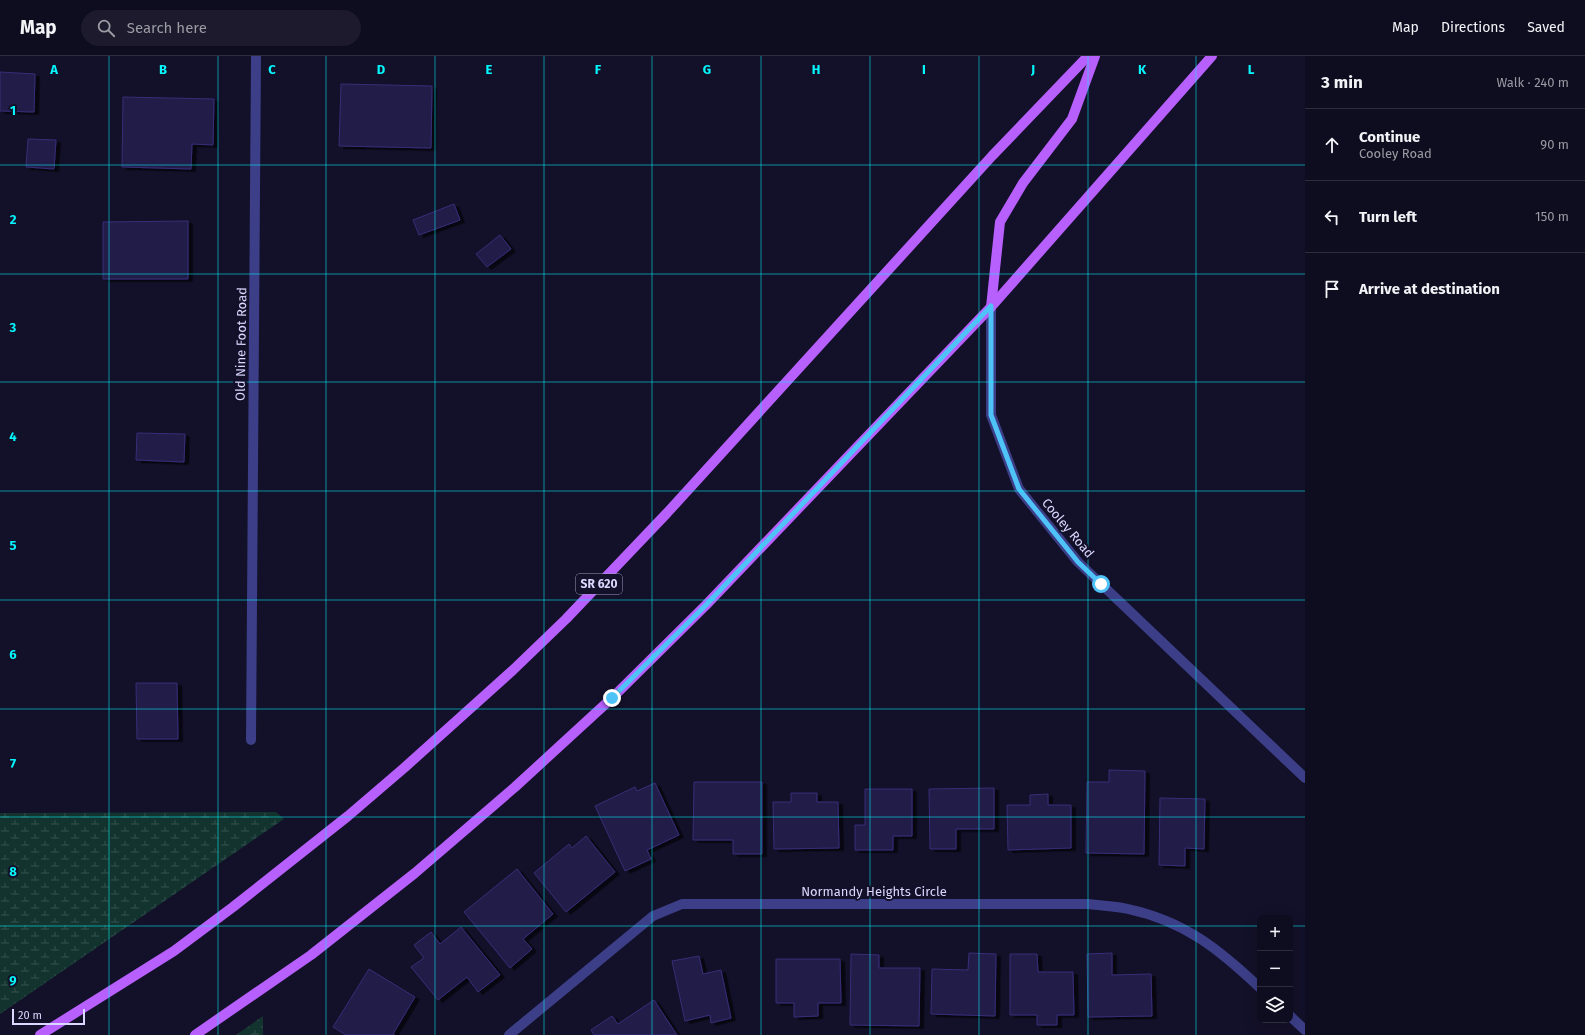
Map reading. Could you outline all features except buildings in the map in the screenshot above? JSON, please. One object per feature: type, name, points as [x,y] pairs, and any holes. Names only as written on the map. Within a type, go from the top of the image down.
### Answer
[{"type":"main road","name":"SR 620","points":[[40,1035],[174,951],[233,908],[354,811],[513,670],[668,513],[992,156],[1088,56]]},
{"type":"main road","points":[[991,306],[1000,222],[1023,183],[1072,119],[1095,56]]},
{"type":"main road","points":[[195,1035],[311,955],[415,873],[520,782],[612,698],[706,605],[991,306],[1212,56]]},
{"type":"street","name":"Old Nine Foot Road","points":[[251,740],[256,56]]},
{"type":"street","name":"Cooley Road","points":[[991,306],[991,415],[1019,489],[1078,562],[1305,778]]},
{"type":"street","name":"Normandy Heights Circle","points":[[509,1035],[653,916],[682,904],[1089,904],[1127,908],[1162,918],[1200,937],[1232,961],[1259,987]]},
{"type":"street","points":[[1293,1019],[1305,1030]]},
{"type":"green space","points":[[276,812],[284,819],[0,1014],[0,813]]},
{"type":"green space","points":[[263,1016],[263,1035],[236,1035]]},
{"type":"route","points":[[612,698],[706,605],[991,306],[991,415],[1019,489],[1078,562],[1101,584]]}]
